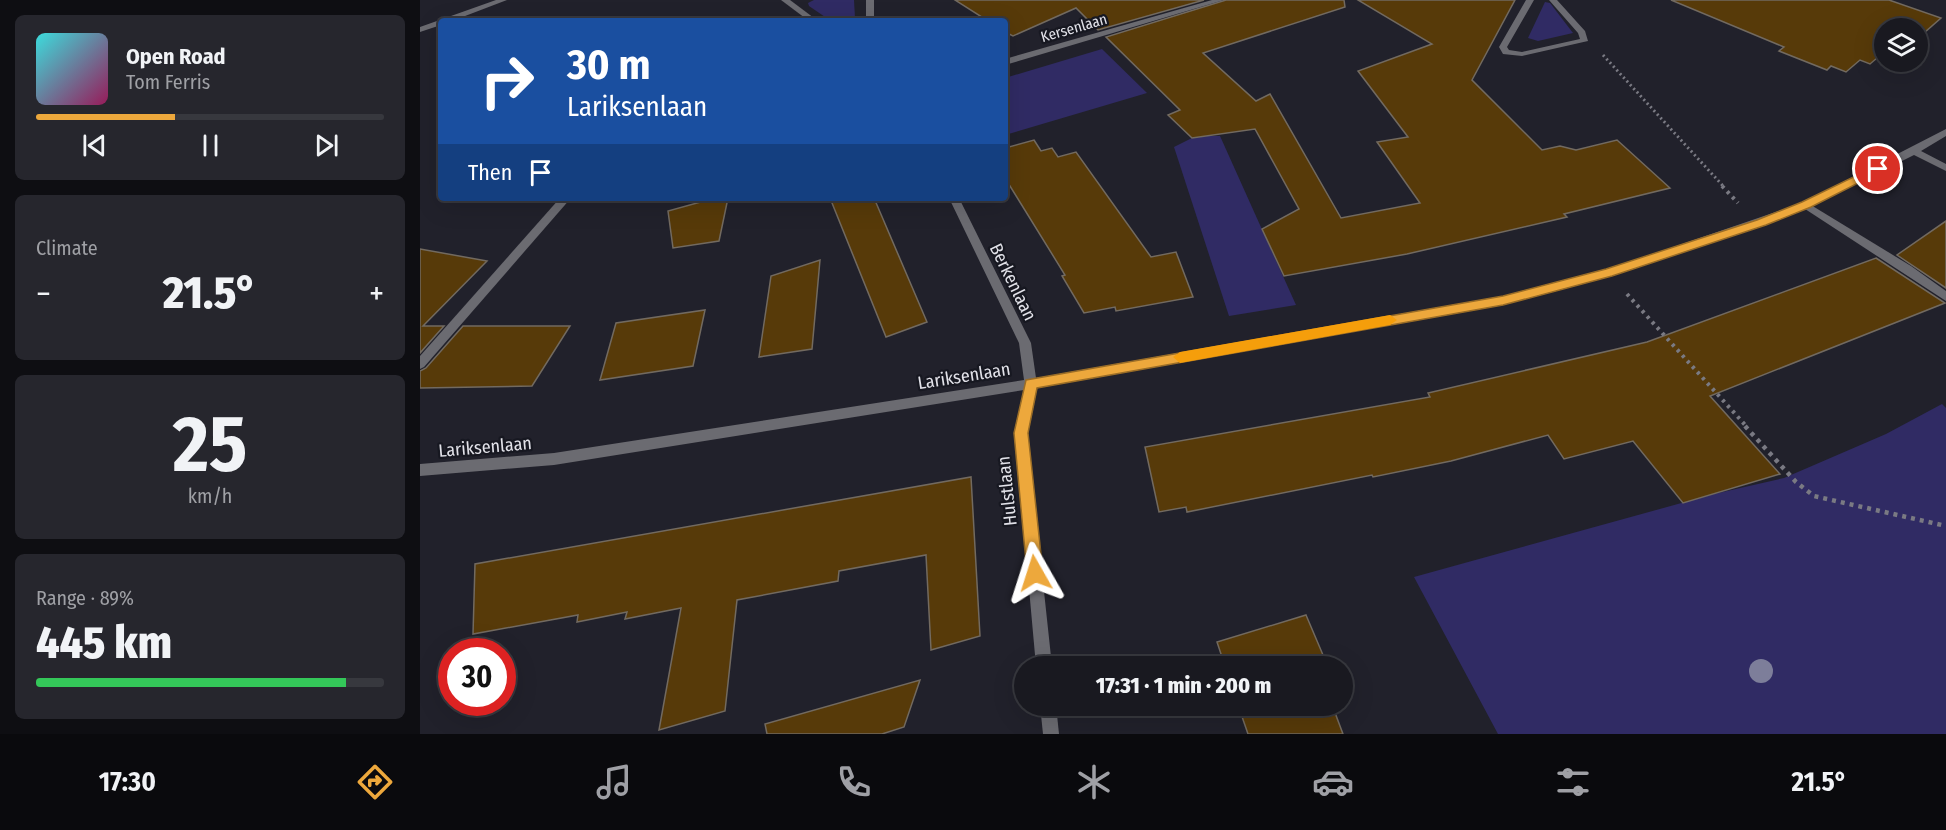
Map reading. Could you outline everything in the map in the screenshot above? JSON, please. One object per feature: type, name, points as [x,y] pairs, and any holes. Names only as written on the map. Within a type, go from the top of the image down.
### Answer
[{"type":"street","points":[[454,18],[503,0]]},
{"type":"street","points":[[787,0],[810,18]]},
{"type":"street","points":[[870,0],[870,18]]},
{"type":"street","name":"Kersenlaan","points":[[1008,61],[1220,0]]},
{"type":"street","points":[[1530,0],[1503,47],[1506,52],[1522,54],[1584,40],[1582,33],[1553,0]]},
{"type":"street","points":[[420,30],[438,24]]},
{"type":"street","name":"Lariksenlaan","points":[[420,470],[554,459],[1031,384],[1503,300],[1608,273],[1761,222],[1806,204],[1914,151],[1946,132]]},
{"type":"street","points":[[1914,151],[1946,168]]},
{"type":"street","points":[[420,364],[563,201]]},
{"type":"street","name":"Berkenlaan","points":[[955,201],[1025,343],[1031,384]]},
{"type":"street","points":[[1806,204],[1946,297]]},
{"type":"street","name":"Hulstlaan","points":[[1031,384],[1021,433],[1043,656]]},
{"type":"street","points":[[1049,716],[1051,734]]},
{"type":"path","points":[[1584,40],[1596,47],[1741,207],[1761,222]]},
{"type":"path","points":[[1608,273],[1796,482],[1814,496],[1946,526]]},
{"type":"shaded area","points":[[814,0],[854,0],[855,18],[827,18],[808,3]]},
{"type":"shaded area","points":[[1545,2],[1550,3],[1573,33],[1538,41],[1528,38]]},
{"type":"shaded area","points":[[1102,49],[1147,93],[1008,134],[1008,77]]},
{"type":"shaded area","points":[[1220,136],[1296,305],[1229,316],[1174,147],[1192,138]]},
{"type":"shaded area","points":[[1942,404],[1946,408],[1946,734],[1498,734],[1414,577],[1714,494],[1784,478],[1886,434]]},
{"type":"building","points":[[955,0],[1204,0],[1098,30],[1076,8],[1013,36],[1008,34],[1008,18],[983,18]]},
{"type":"building","points":[[1226,0],[1344,0],[1345,7],[1203,53],[1256,101],[1270,94],[1341,218],[1420,203],[1377,142],[1408,137],[1358,71],[1432,44],[1358,0],[1515,0],[1472,80],[1542,150],[1560,146],[1576,150],[1617,140],[1670,188],[1564,214],[1567,217],[1407,254],[1284,276],[1262,229],[1299,209],[1255,129],[1192,138],[1168,115],[1180,110],[1106,37]]},
{"type":"building","points":[[1671,0],[1889,0],[1941,18],[1928,29],[1928,18],[1874,18],[1874,61],[1870,64],[1860,60],[1846,72],[1831,66],[1827,70],[1779,51],[1784,47]]},
{"type":"building","points":[[1034,140],[1041,151],[1052,148],[1058,157],[1076,152],[1151,257],[1176,252],[1193,297],[1116,311],[1115,307],[1084,313],[1062,276],[1065,275],[1008,183],[1008,147]]},
{"type":"building","points":[[704,201],[727,201],[719,241],[673,248],[668,211]]},
{"type":"building","points":[[831,201],[875,201],[927,322],[886,337]]},
{"type":"building","points":[[1946,221],[1946,288],[1897,255]]},
{"type":"building","points":[[420,249],[487,261],[423,326],[444,326],[420,353]]},
{"type":"building","points":[[1876,258],[1945,303],[1710,396],[1780,474],[1683,503],[1633,441],[1564,459],[1548,435],[1451,461],[1373,477],[1372,475],[1187,512],[1186,507],[1159,512],[1145,447],[1430,397],[1428,393],[1647,342]]},
{"type":"building","points":[[820,260],[812,349],[759,357],[771,276]]},
{"type":"building","points":[[705,310],[693,366],[600,380],[616,323]]},
{"type":"building","points":[[463,326],[570,326],[532,386],[420,388],[420,371],[426,368]]},
{"type":"building","points":[[971,477],[980,636],[931,650],[926,555],[839,571],[838,581],[737,600],[725,711],[659,730],[681,608],[625,619],[627,612],[577,622],[578,615],[473,634],[475,564]]},
{"type":"building","points":[[1306,615],[1323,656],[1222,656],[1217,642]]},
{"type":"building","points":[[920,680],[904,727],[882,734],[767,734],[765,724]]},
{"type":"building","points":[[1242,716],[1336,716],[1343,734],[1248,734]]},
{"type":"slow traffic","points":[[1180,357],[1390,320]]},
{"type":"route","points":[[1035,573],[1021,433],[1031,384],[1503,300],[1608,273],[1761,222],[1806,204],[1878,169]]}]
